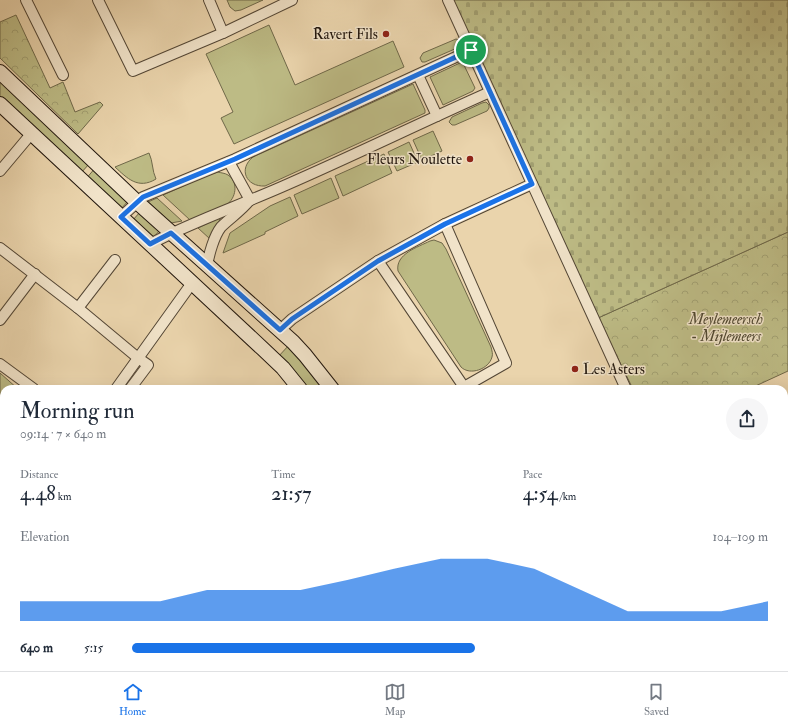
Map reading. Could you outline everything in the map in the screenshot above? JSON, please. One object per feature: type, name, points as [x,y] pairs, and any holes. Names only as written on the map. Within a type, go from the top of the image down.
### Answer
[{"type":"street","points":[[26,0],[63,75]]},
{"type":"street","points":[[98,0],[133,71],[292,0]]},
{"type":"street","points":[[209,0],[223,32]]},
{"type":"street","points":[[448,0],[624,385]]},
{"type":"street","points":[[121,217],[143,197],[229,162],[471,50]]},
{"type":"street","points":[[0,72],[137,202],[280,330],[305,355],[329,385]]},
{"type":"street","points":[[418,74],[437,116]]},
{"type":"street","points":[[150,244],[171,233],[286,185],[490,92]]},
{"type":"street","points":[[0,104],[283,368],[297,385]]},
{"type":"street","points":[[0,171],[31,134]]},
{"type":"street","points":[[229,162],[250,200]]},
{"type":"street","points":[[280,330],[292,319],[378,261],[445,224],[532,184]]},
{"type":"street","points":[[207,266],[208,255],[221,228],[243,209],[250,200]]},
{"type":"street","points":[[445,224],[506,363],[468,385]]},
{"type":"street","points":[[0,248],[2,251],[35,274],[148,365],[133,385]]},
{"type":"street","points":[[78,308],[115,260]]},
{"type":"street","points":[[378,261],[463,385]]},
{"type":"street","points":[[0,320],[35,274]]},
{"type":"street","points":[[119,385],[192,283]]},
{"type":"street","points":[[0,364],[29,385]]},
{"type":"green space","points":[[227,0],[263,0],[241,10],[235,11],[230,7]]},
{"type":"green space","points":[[451,0],[788,0],[788,232],[598,318]]},
{"type":"green space","points":[[16,15],[50,88],[63,82],[75,112],[100,102],[103,105],[78,134],[0,58],[0,22]]},
{"type":"green space","points":[[269,25],[295,85],[393,41],[404,67],[234,144],[221,118],[233,112],[206,54]]},
{"type":"green space","points":[[456,39],[459,40],[460,44],[457,48],[422,62],[420,58],[423,53]]},
{"type":"green space","points":[[462,62],[475,88],[473,91],[443,105],[430,77]]},
{"type":"green space","points":[[2,80],[90,163],[80,174],[0,100],[0,82]]},
{"type":"green space","points":[[413,84],[425,113],[265,186],[253,184],[246,176],[246,167],[248,162],[253,157]]},
{"type":"green space","points":[[486,102],[489,105],[487,111],[455,125],[452,125],[449,122],[452,117]]},
{"type":"green space","points":[[433,131],[442,151],[422,160],[413,140]]},
{"type":"green space","points":[[409,142],[418,162],[397,171],[388,152]]},
{"type":"green space","points":[[149,153],[156,179],[150,182],[138,183],[128,179],[115,167]]},
{"type":"green space","points":[[384,154],[392,173],[343,196],[335,176]]},
{"type":"green space","points":[[96,167],[128,201],[121,209],[85,180]]},
{"type":"green space","points":[[218,172],[228,175],[234,182],[235,186],[234,195],[226,205],[190,220],[163,195],[208,175]]},
{"type":"green space","points":[[331,178],[339,198],[302,214],[294,195]]},
{"type":"green space","points":[[290,197],[298,216],[265,232],[265,234],[223,253],[230,233],[270,206]]},
{"type":"green space","points":[[157,198],[182,221],[171,223],[148,202]]},
{"type":"green space","points":[[141,211],[160,230],[152,239],[132,221]]},
{"type":"green space","points":[[220,218],[210,239],[198,228]]},
{"type":"green space","name":"Meylemeersch - Mijlemeers","points":[[788,232],[788,371],[758,385],[631,385],[598,318]]},
{"type":"green space","points":[[434,240],[442,243],[446,249],[491,347],[492,357],[490,361],[479,370],[469,371],[461,367],[398,271],[400,260],[408,252]]},
{"type":"green space","points":[[290,344],[325,385],[302,385],[277,358]]},
{"type":"green space","points":[[0,373],[14,385],[0,385]]},
{"type":"place","name":"Ravert Fils","points":[[386,34]]},
{"type":"place","name":"Fleurs Noulette","points":[[470,159]]},
{"type":"place","name":"Les Asters","points":[[575,369]]},
{"type":"route","points":[[471,50],[532,184],[445,224],[378,261],[292,319],[280,330],[171,233],[150,244],[121,217],[143,197],[235,159],[471,50]]}]
